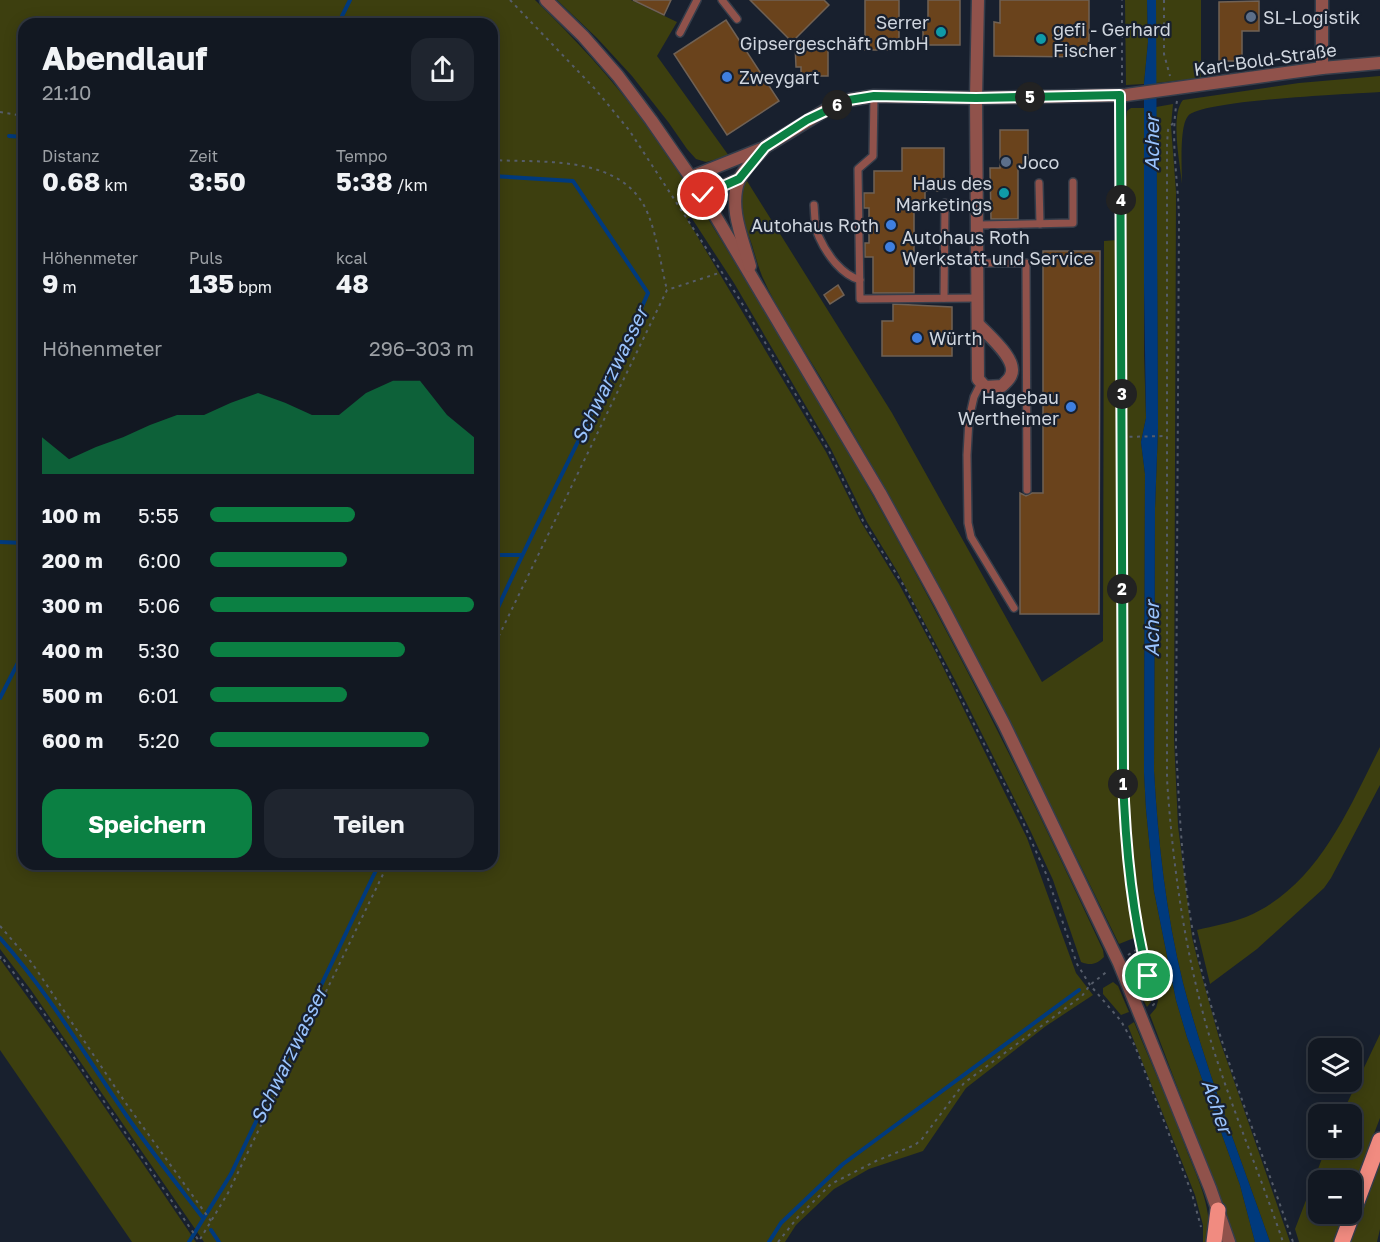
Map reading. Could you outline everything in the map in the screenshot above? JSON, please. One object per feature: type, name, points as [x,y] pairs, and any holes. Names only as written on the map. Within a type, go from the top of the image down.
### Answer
[{"type":"main road","points":[[1342,1242],[1380,1140]]},
{"type":"main road","points":[[1214,1242],[1218,1210]]},
{"type":"street","points":[[546,0],[584,36],[618,76],[691,177],[885,503],[1004,724],[1119,963],[1229,1242]]},
{"type":"street","points":[[978,0],[976,98],[978,379],[985,387],[1002,386],[1011,376],[1013,368],[1010,358],[979,325]]},
{"type":"street","points":[[1322,0],[1322,68]]},
{"type":"street","name":"Karl-Bold-Straße","points":[[765,147],[829,108],[849,100],[874,96],[976,98],[1123,95],[1174,90],[1322,68],[1380,63]]},
{"type":"street","points":[[691,177],[765,147]]},
{"type":"street","points":[[703,195],[739,179],[765,147]]},
{"type":"street","points":[[739,179],[736,206],[754,280]]},
{"type":"lane","points":[[680,33],[697,0]]},
{"type":"lane","points":[[722,0],[738,19]]},
{"type":"lane","points":[[874,96],[873,156],[858,169],[860,299],[979,298]]},
{"type":"lane","points":[[978,225],[1073,223],[1073,182]]},
{"type":"lane","points":[[1039,183],[1040,224]]},
{"type":"lane","points":[[944,298],[945,203]]},
{"type":"lane","points":[[814,205],[819,237],[834,261],[848,277],[860,280]]},
{"type":"lane","points":[[978,263],[1026,262],[1027,490]]},
{"type":"lane","points":[[981,382],[974,397],[969,420],[968,523],[971,537],[1014,608]]},
{"type":"path","points":[[510,0],[596,90],[628,130],[722,272],[829,451],[864,523],[913,605],[1018,811],[1047,876],[1077,964],[1090,985],[1121,1021],[1134,1046],[1192,1194],[1201,1229]]},
{"type":"path","points":[[1122,0],[1123,775],[1125,835],[1140,947],[1154,1004],[1148,1010]]},
{"type":"path","points":[[1164,0],[1164,54],[1177,98],[1174,120],[1179,217],[1176,747],[1187,887],[1198,953],[1210,1003],[1293,1242]]},
{"type":"path","points":[[0,112],[18,115]]},
{"type":"path","points":[[1174,120],[1168,130],[1167,144],[1167,778],[1170,833],[1191,966],[1213,1048],[1283,1242]]},
{"type":"path","points":[[498,160],[579,164],[606,173],[630,186],[641,199],[649,215],[667,290],[498,638]]},
{"type":"path","points":[[667,290],[722,272]]},
{"type":"path","points":[[1122,436],[1167,436]]},
{"type":"path","points":[[0,956],[40,1009],[199,1242],[228,1193],[385,870]]},
{"type":"path","points":[[0,926],[32,963],[125,1102],[211,1221]]},
{"type":"path","points":[[778,1242],[798,1217],[831,1184],[876,1161],[915,1145],[964,1083],[1082,996],[1090,985]]},
{"type":"shaded area","points":[[0,0],[535,0],[605,73],[660,145],[708,219],[860,473],[945,629],[1065,869],[1103,950],[1104,957],[1094,964],[1081,962],[1053,880],[1030,830],[955,680],[897,571],[867,522],[831,449],[734,283],[691,217],[687,219],[826,452],[861,522],[899,584],[936,653],[1027,838],[1076,973],[1093,995],[1046,1026],[966,1088],[923,1151],[869,1169],[834,1189],[796,1225],[785,1242],[204,1242],[31,990],[0,949]]},
{"type":"shaded area","points":[[557,0],[631,0],[677,22],[657,56],[729,156],[706,162],[696,159],[632,76]]},
{"type":"shaded area","points":[[1125,0],[1147,0],[1148,42],[1144,84],[1126,85]]},
{"type":"shaded area","points":[[1156,0],[1201,0],[1201,78],[1156,83]]},
{"type":"shaded area","points":[[1380,76],[1380,92],[1247,102],[1199,110],[1188,116],[1182,138],[1182,184],[1176,128],[1179,107],[1183,100],[1299,83]]},
{"type":"shaded area","points":[[1173,104],[1171,126],[1176,192],[1174,739],[1178,826],[1192,937],[1198,962],[1219,1038],[1290,1242],[1270,1242],[1213,1081],[1192,1016],[1177,957],[1160,851],[1154,771],[1155,508],[1158,428],[1156,107]]},
{"type":"shaded area","points":[[1131,108],[1144,108],[1146,418],[1141,442],[1145,474],[1144,772],[1154,891],[1176,1000],[1240,1185],[1255,1242],[1236,1242],[1150,1015],[1158,1001],[1137,901],[1129,844],[1126,119],[1127,111]]},
{"type":"shaded area","points":[[747,181],[892,413],[1042,682],[1103,641],[1104,241],[1117,240],[1119,789],[1124,869],[1136,933],[1134,938],[1119,944],[938,587],[861,447],[768,289],[741,213],[740,196]]},
{"type":"shaded area","points":[[1380,747],[1380,785],[1324,888],[1257,949],[1210,984],[1197,930],[1246,917],[1271,904],[1292,887],[1327,845]]},
{"type":"shaded area","points":[[1135,957],[1138,957],[1151,998],[1147,1007],[1133,976]]},
{"type":"shaded area","points":[[0,959],[65,1049],[196,1242],[132,1242],[0,1050]]},
{"type":"shaded area","points":[[1113,982],[1118,986],[1129,1012],[1121,1015],[1103,994],[1103,988]]},
{"type":"shaded area","points":[[1134,1022],[1200,1186],[1209,1219],[1208,1242],[1203,1242],[1203,1225],[1195,1195],[1128,1026]]},
{"type":"shaded area","points":[[1380,1034],[1380,1118],[1360,1170],[1318,1170],[1322,1158],[1362,1158],[1362,1104],[1347,1104],[1352,1092],[1362,1092],[1362,1072]]},
{"type":"shaded area","points":[[1380,1161],[1380,1229],[1377,1242],[1350,1242],[1357,1224],[1362,1224],[1362,1210]]},
{"type":"shaded area","points":[[1308,1195],[1308,1224],[1339,1224],[1333,1242],[1299,1242],[1295,1229]]},
{"type":"water","name":"Acher","points":[[1147,0],[1156,0],[1158,428],[1155,508],[1154,771],[1160,851],[1172,931],[1192,1016],[1270,1242],[1255,1242],[1240,1185],[1187,1037],[1176,1000],[1154,891],[1144,772],[1145,474],[1141,442],[1146,418],[1144,84],[1148,42]]},
{"type":"building","points":[[633,0],[671,0],[664,15]]},
{"type":"building","points":[[750,0],[824,0],[829,5],[792,42]]},
{"type":"building","points":[[865,0],[899,0],[899,50],[865,50]]},
{"type":"building","name":"Serrer Gipsergeschäft GmbH","points":[[928,0],[960,0],[960,45],[923,45],[923,19],[928,19]]},
{"type":"building","name":"gefi - Gerhard Fischer","points":[[1000,0],[1089,0],[1089,57],[994,56],[994,22],[1000,23]]},
{"type":"building","points":[[1259,1],[1259,31],[1242,31],[1242,61],[1219,61],[1219,2]]},
{"type":"building","name":"Zweygart","points":[[726,20],[779,101],[727,135],[674,54]]},
{"type":"building","points":[[795,44],[828,44],[828,76],[801,76],[801,67],[796,67]]},
{"type":"building","name":"Haus des Marketings","points":[[1000,130],[1028,130],[1028,166],[1018,166],[1018,219],[991,219],[990,168],[1000,168]]},
{"type":"building","name":"Autohaus Roth","points":[[902,148],[944,148],[944,191],[925,191],[925,204],[914,204],[914,293],[873,293],[873,257],[865,257],[865,243],[869,243],[869,208],[864,208],[864,193],[874,193],[874,171],[902,171]]},
{"type":"building","name":"Hagebau Wertheimer","points":[[1043,251],[1100,251],[1099,614],[1020,614],[1020,493],[1026,496],[1032,493],[1043,493]]},
{"type":"building","points":[[838,285],[844,295],[830,304],[824,295]]},
{"type":"building","name":"Würth","points":[[893,304],[952,307],[952,356],[882,356],[882,321],[893,321]]},
{"type":"waterway","points":[[341,18],[350,0]]},
{"type":"waterway","name":"Schwarzwasser","points":[[9,136],[18,137]]},
{"type":"waterway","name":"Schwarzwasser","points":[[498,176],[573,181],[648,293],[498,608]]},
{"type":"waterway","points":[[0,542],[18,543]]},
{"type":"waterway","points":[[498,555],[521,555]]},
{"type":"waterway","points":[[0,698],[18,663]]},
{"type":"waterway","name":"Schwarzwasser","points":[[189,1242],[231,1174],[376,870]]},
{"type":"waterway","points":[[0,938],[50,1002],[135,1128],[203,1218]]},
{"type":"waterway","points":[[769,1242],[781,1223],[843,1164],[1079,990]]},
{"type":"waterway","points":[[211,1230],[219,1242]]},
{"type":"place","name":"SL-Logistik","points":[[1251,17]]},
{"type":"place","name":"Serrer Gipsergeschäft GmbH","points":[[941,32]]},
{"type":"place","name":"gefi - Gerhard Fischer","points":[[1041,39]]},
{"type":"place","name":"Zweygart","points":[[727,77]]},
{"type":"place","name":"Joco","points":[[1006,162]]},
{"type":"place","name":"Haus des Marketings","points":[[1004,193]]},
{"type":"place","name":"Autohaus Roth","points":[[891,225]]},
{"type":"place","name":"Autohaus Roth Werkstatt und Service","points":[[890,247]]},
{"type":"place","name":"Würth","points":[[917,338]]},
{"type":"place","name":"Hagebau Wertheimer","points":[[1071,407]]},
{"type":"route","points":[[703,195],[739,179],[765,147],[807,120],[849,100],[874,96],[976,98],[1120,95],[1123,775],[1125,835],[1140,947],[1148,976]]}]
